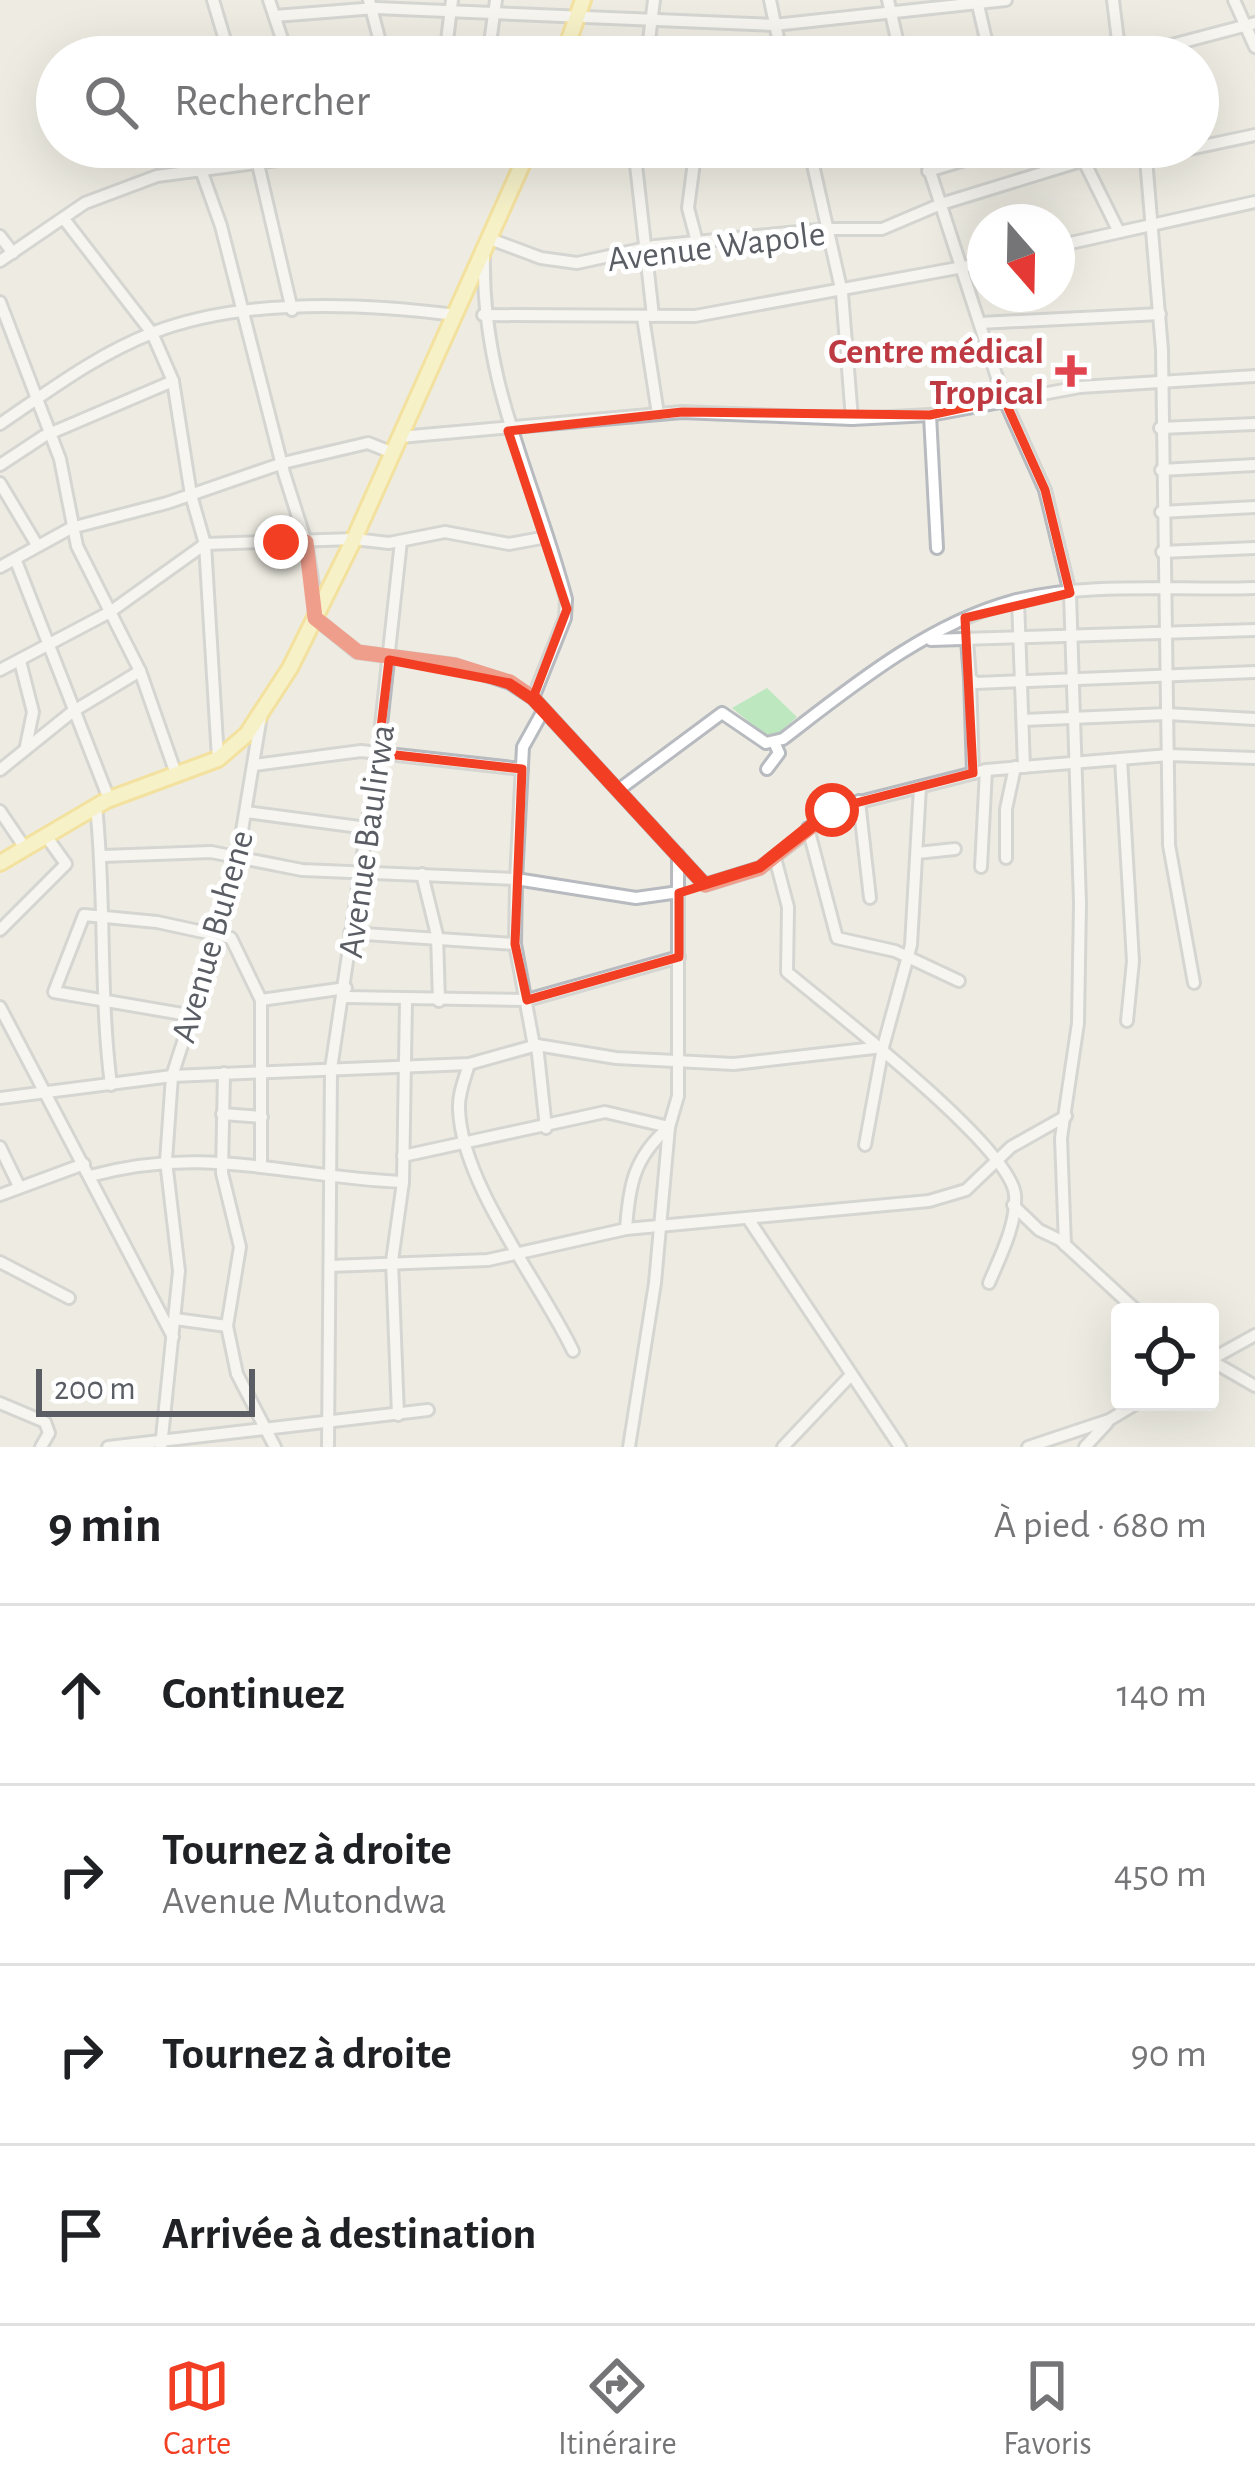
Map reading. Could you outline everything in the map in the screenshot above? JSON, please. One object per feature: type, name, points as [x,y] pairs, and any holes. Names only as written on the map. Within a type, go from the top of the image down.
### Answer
[{"type":"main road","points":[[571,36],[583,0]]},
{"type":"main road","points":[[0,862],[102,802],[175,771],[218,759],[262,713],[354,539],[521,168]]},
{"type":"street","points":[[213,0],[224,36]]},
{"type":"street","points":[[269,0],[281,36]]},
{"type":"street","points":[[649,36],[654,0]]},
{"type":"street","points":[[770,0],[777,36]]},
{"type":"street","points":[[888,0],[897,36]]},
{"type":"street","points":[[275,16],[370,4],[774,25],[1006,0]]},
{"type":"street","points":[[1113,0],[1119,36]]},
{"type":"street","points":[[1234,0],[1250,25],[1255,46]]},
{"type":"street","points":[[370,4],[378,36]]},
{"type":"street","points":[[978,5],[985,36]]},
{"type":"street","points":[[448,36],[452,6]]},
{"type":"street","points":[[1206,36],[1250,25]]},
{"type":"street","points":[[1219,141],[1255,135]]},
{"type":"street","points":[[0,261],[132,181],[195,168]]},
{"type":"street","points":[[200,168],[306,542],[316,614],[358,652],[455,665],[510,682],[533,698],[621,788],[705,885],[760,868],[832,810],[980,771],[1169,755],[1255,758]]},
{"type":"street","points":[[259,168],[292,310]]},
{"type":"street","points":[[637,168],[658,414]]},
{"type":"street","points":[[693,168],[688,208],[697,242]]},
{"type":"street","points":[[814,168],[842,293],[852,419]]},
{"type":"street","points":[[927,168],[1004,399],[1045,490],[1070,593],[1078,1023],[1060,1174],[1065,1244]]},
{"type":"street","points":[[928,171],[938,168]]},
{"type":"street","name":"Avenue Wapole","points":[[487,247],[577,263],[697,242],[894,227],[941,204],[1058,168]]},
{"type":"street","points":[[1088,168],[1119,232]]},
{"type":"street","points":[[1148,168],[1160,314],[1169,845],[1194,983]]},
{"type":"street","points":[[1075,242],[1255,202]]},
{"type":"street","points":[[64,219],[152,333],[172,381],[191,495],[205,544],[218,759]]},
{"type":"street","points":[[0,236],[13,253]]},
{"type":"street","points":[[487,247],[483,315],[508,431],[547,537],[567,609],[533,698]]},
{"type":"street","points":[[483,315],[695,316],[967,267]]},
{"type":"street","points":[[0,302],[51,434],[71,528],[140,671],[175,771]]},
{"type":"street","points":[[0,424],[36,398],[152,333],[244,313],[292,310],[411,309],[456,315]]},
{"type":"street","points":[[980,323],[1160,314]]},
{"type":"street","points":[[400,437],[508,431],[658,414],[852,419],[930,415],[1004,399],[1161,380],[1255,376]]},
{"type":"street","points":[[0,465],[51,434],[172,381]]},
{"type":"street","points":[[930,415],[937,548]]},
{"type":"street","points":[[1160,428],[1255,424]]},
{"type":"street","points":[[0,567],[71,528],[191,495],[283,463],[368,443],[394,453]]},
{"type":"street","points":[[1161,470],[1255,465]]},
{"type":"street","points":[[0,483],[3,500],[37,545]]},
{"type":"street","points":[[1161,512],[1255,507]]},
{"type":"street","points":[[0,670],[110,612],[205,544],[401,541],[434,532],[509,544],[547,537]]},
{"type":"street","name":"Avenue Baulirwa","points":[[328,1447],[331,1069],[378,753],[401,541]]},
{"type":"street","points":[[1162,552],[1255,548]]},
{"type":"street","points":[[16,561],[51,642],[102,802],[103,1004],[111,1085]]},
{"type":"street","points":[[621,788],[722,713],[766,743],[774,742],[928,640],[977,613],[1018,600],[1070,593],[1255,588]]},
{"type":"street","points":[[1006,858],[1006,809],[1019,767],[1023,720],[1018,600]]},
{"type":"street","points":[[928,640],[1255,630]]},
{"type":"street","points":[[967,640],[980,771],[981,867]]},
{"type":"street","points":[[20,661],[33,712],[25,749]]},
{"type":"street","points":[[0,770],[72,712],[140,671]]},
{"type":"street","points":[[970,678],[1255,672]]},
{"type":"street","points":[[543,711],[523,748],[515,944],[536,1046],[546,1128]]},
{"type":"street","name":"Avenue Buhene","points":[[162,1443],[179,1271],[166,1161],[172,1076],[239,857],[262,713]]},
{"type":"street","points":[[1023,720],[1167,714],[1255,719]]},
{"type":"street","points":[[767,769],[779,753],[774,742]]},
{"type":"street","points":[[254,765],[337,751],[522,769]]},
{"type":"street","points":[[1120,759],[1133,962],[1126,1021]]},
{"type":"street","points":[[866,1145],[883,1046],[908,959],[916,853],[911,834],[920,787]]},
{"type":"street","points":[[859,801],[870,898]]},
{"type":"street","points":[[0,811],[25,848]]},
{"type":"street","points":[[246,812],[367,828]]},
{"type":"street","points":[[808,828],[837,938],[908,959],[959,981]]},
{"type":"street","points":[[0,930],[66,864],[46,836]]},
{"type":"street","points":[[916,853],[956,849]]},
{"type":"street","points":[[103,856],[211,852],[302,870],[516,879],[636,898],[679,892]]},
{"type":"street","points":[[629,1447],[661,1226],[669,1127],[678,1096],[678,855]]},
{"type":"street","points":[[776,858],[788,907],[787,972],[883,1046],[996,1162],[1014,1191],[989,1283]]},
{"type":"street","points":[[422,874],[437,935],[439,1000]]},
{"type":"street","points":[[188,1016],[55,992],[84,915],[231,938],[261,1000],[261,1166]]},
{"type":"street","points":[[350,933],[437,935],[515,944]]},
{"type":"street","points":[[261,1000],[345,993],[406,1001],[527,1000],[679,957]]},
{"type":"street","points":[[398,1415],[392,1262],[403,1182],[406,1001]]},
{"type":"street","points":[[0,1007],[173,1337]]},
{"type":"street","points":[[0,1098],[172,1076],[469,1064],[536,1046],[734,1064],[883,1046]]},
{"type":"street","points":[[469,1064],[459,1110],[467,1144],[515,1255],[552,1308],[572,1351]]},
{"type":"street","points":[[224,1073],[222,1161],[240,1247],[227,1326],[237,1373],[275,1447]]},
{"type":"street","points":[[404,1156],[604,1112],[669,1127]]},
{"type":"street","points":[[222,1114],[262,1117]]},
{"type":"street","points":[[330,1266],[515,1255],[626,1229],[933,1200],[966,1190],[1010,1147],[1066,1116]]},
{"type":"street","points":[[626,1229],[635,1167],[649,1144],[669,1127]]},
{"type":"street","points":[[0,1147],[19,1184]]},
{"type":"street","points":[[90,1176],[166,1161],[222,1161],[332,1179],[403,1182]]},
{"type":"street","points":[[0,1195],[19,1184],[84,1164]]},
{"type":"street","points":[[1013,1205],[1039,1230],[1065,1244],[1128,1303]]},
{"type":"street","points":[[749,1220],[900,1447]]},
{"type":"street","points":[[0,1262],[69,1298]]},
{"type":"street","points":[[175,1318],[227,1326]]},
{"type":"street","points":[[1219,1355],[1255,1335]]},
{"type":"street","points":[[1219,1365],[1255,1386]]},
{"type":"street","points":[[783,1447],[851,1375]]},
{"type":"street","points":[[0,1403],[45,1422],[49,1433],[40,1447]]},
{"type":"street","points":[[108,1447],[264,1425],[428,1410]]},
{"type":"street","points":[[1028,1447],[1124,1411]]},
{"type":"street","points":[[1085,1447],[1109,1420]]},
{"type":"highlighted area","points":[[1004,399],[1045,490],[1070,593],[965,618],[973,773],[840,807],[760,868],[679,893],[679,957],[527,1000],[515,944],[522,769],[378,753],[389,660],[510,683],[533,698],[567,609],[508,431],[682,412],[930,415]]},
{"type":"green space","points":[[767,688],[797,717],[771,740],[732,708]]},
{"type":"place","name":"Centre médical Tropical","points":[[1071,371]]},
{"type":"route","points":[[281,542],[306,542],[315,618],[345,643],[358,652],[455,665],[510,682],[533,698],[621,788],[705,885],[760,868],[832,810]]}]
